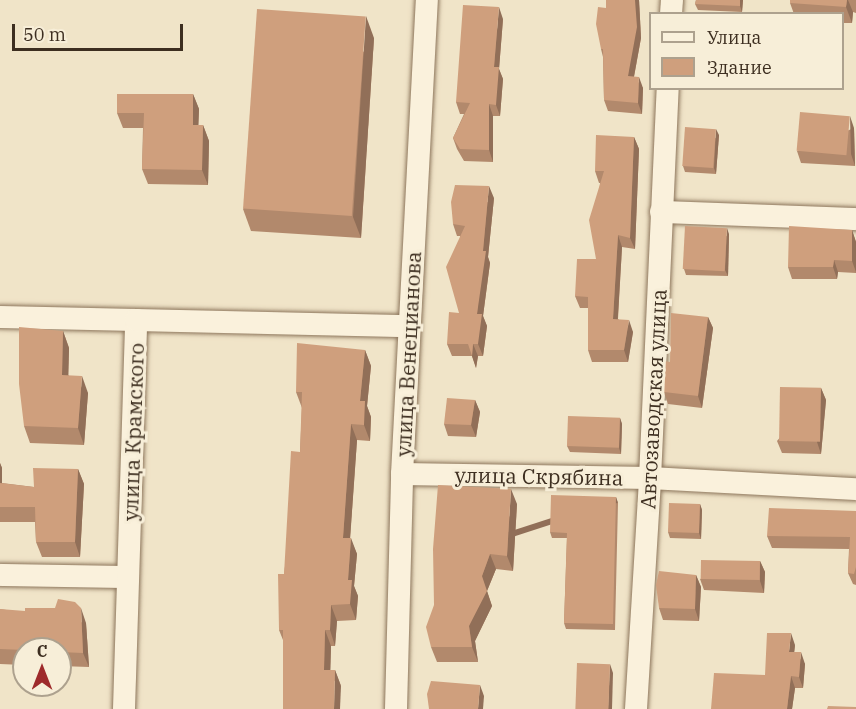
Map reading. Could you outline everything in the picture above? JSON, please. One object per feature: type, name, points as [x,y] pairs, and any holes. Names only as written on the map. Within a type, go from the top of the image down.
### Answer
[{"type":"street","name":"улица Венецианова","points":[[396,709],[402,474],[427,0]]},
{"type":"street","name":"Автозаводская улица","points":[[636,709],[650,478],[668,90]]},
{"type":"street","points":[[662,212],[856,219]]},
{"type":"street","points":[[0,317],[136,320]]},
{"type":"street","name":"улица Крамского","points":[[124,709],[136,320],[410,326]]},
{"type":"street","name":"улица Скрябина","points":[[402,474],[650,478],[856,489]]},
{"type":"street","points":[[0,575],[128,577]]},
{"type":"building","points":[[606,0],[635,0],[637,27],[628,76],[639,77],[638,103],[604,100],[603,49],[601,49],[596,24],[598,7],[606,8]]},
{"type":"building","points":[[696,0],[740,0],[740,6],[695,4]]},
{"type":"building","points":[[790,0],[847,0],[846,7],[790,3]]},
{"type":"building","points":[[463,5],[499,7],[494,67],[499,67],[496,105],[489,104],[489,150],[460,149],[453,138],[470,103],[456,102]]},
{"type":"building","points":[[257,9],[366,17],[352,216],[243,209]]},
{"type":"building","points":[[117,94],[193,94],[193,125],[203,125],[202,170],[142,169],[144,113],[117,113]]},
{"type":"building","points":[[800,112],[850,116],[846,155],[797,151]]},
{"type":"building","points":[[685,127],[716,129],[713,168],[682,166]]},
{"type":"building","points":[[596,135],[634,137],[630,238],[618,235],[613,319],[629,320],[624,350],[588,350],[588,297],[575,296],[577,259],[596,259],[589,220],[604,171],[595,171]]},
{"type":"building","points":[[455,185],[489,186],[483,251],[486,251],[477,314],[482,314],[478,344],[473,344],[472,356],[468,344],[447,344],[449,312],[459,313],[446,267],[465,226],[453,224],[451,202]]},
{"type":"building","points":[[685,226],[727,228],[725,271],[683,269]]},
{"type":"building","points":[[789,226],[852,230],[852,261],[834,260],[833,267],[788,267]]},
{"type":"building","points":[[671,313],[708,317],[698,396],[664,392],[664,361],[670,362]]},
{"type":"building","points":[[19,327],[63,331],[62,375],[82,376],[78,428],[24,426],[19,384]]},
{"type":"building","points":[[297,343],[365,350],[360,401],[365,401],[364,425],[351,424],[343,538],[351,538],[348,580],[352,580],[350,604],[331,605],[330,630],[325,630],[324,670],[335,670],[334,709],[283,709],[283,630],[279,630],[278,574],[284,574],[291,451],[300,452],[302,392],[296,392]]},
{"type":"building","points":[[780,387],[821,388],[820,442],[779,441]]},
{"type":"building","points":[[447,398],[475,400],[471,425],[444,424]]},
{"type":"building","points":[[568,416],[620,418],[619,448],[567,446]]},
{"type":"building","points":[[33,468],[78,469],[75,542],[36,542],[35,507],[0,507],[0,483],[34,487]]},
{"type":"building","points":[[438,485],[511,489],[507,556],[490,554],[482,576],[487,591],[469,626],[472,647],[431,647],[426,627],[434,605],[433,549]]},
{"type":"building","points":[[551,495],[616,497],[613,624],[564,623],[567,533],[550,532]]},
{"type":"building","points":[[669,503],[700,504],[699,533],[668,532]]},
{"type":"building","points":[[769,508],[856,511],[854,574],[848,573],[850,537],[767,536]]},
{"type":"building","points":[[701,560],[760,561],[760,580],[701,579]]},
{"type":"building","points":[[659,571],[696,575],[695,609],[659,608],[656,585]]},
{"type":"building","points":[[58,599],[75,602],[81,608],[83,653],[72,653],[72,637],[12,637],[12,650],[0,649],[0,609],[25,611],[25,608],[55,608]]},
{"type":"building","points":[[767,633],[791,633],[789,652],[801,652],[799,677],[791,676],[787,709],[711,709],[714,673],[765,675]]},
{"type":"building","points":[[577,663],[610,664],[608,709],[575,709]]},
{"type":"building","points":[[431,681],[480,685],[478,709],[429,709],[427,694]]},
{"type":"building","points":[[828,706],[856,707],[856,709],[827,709]]}]
